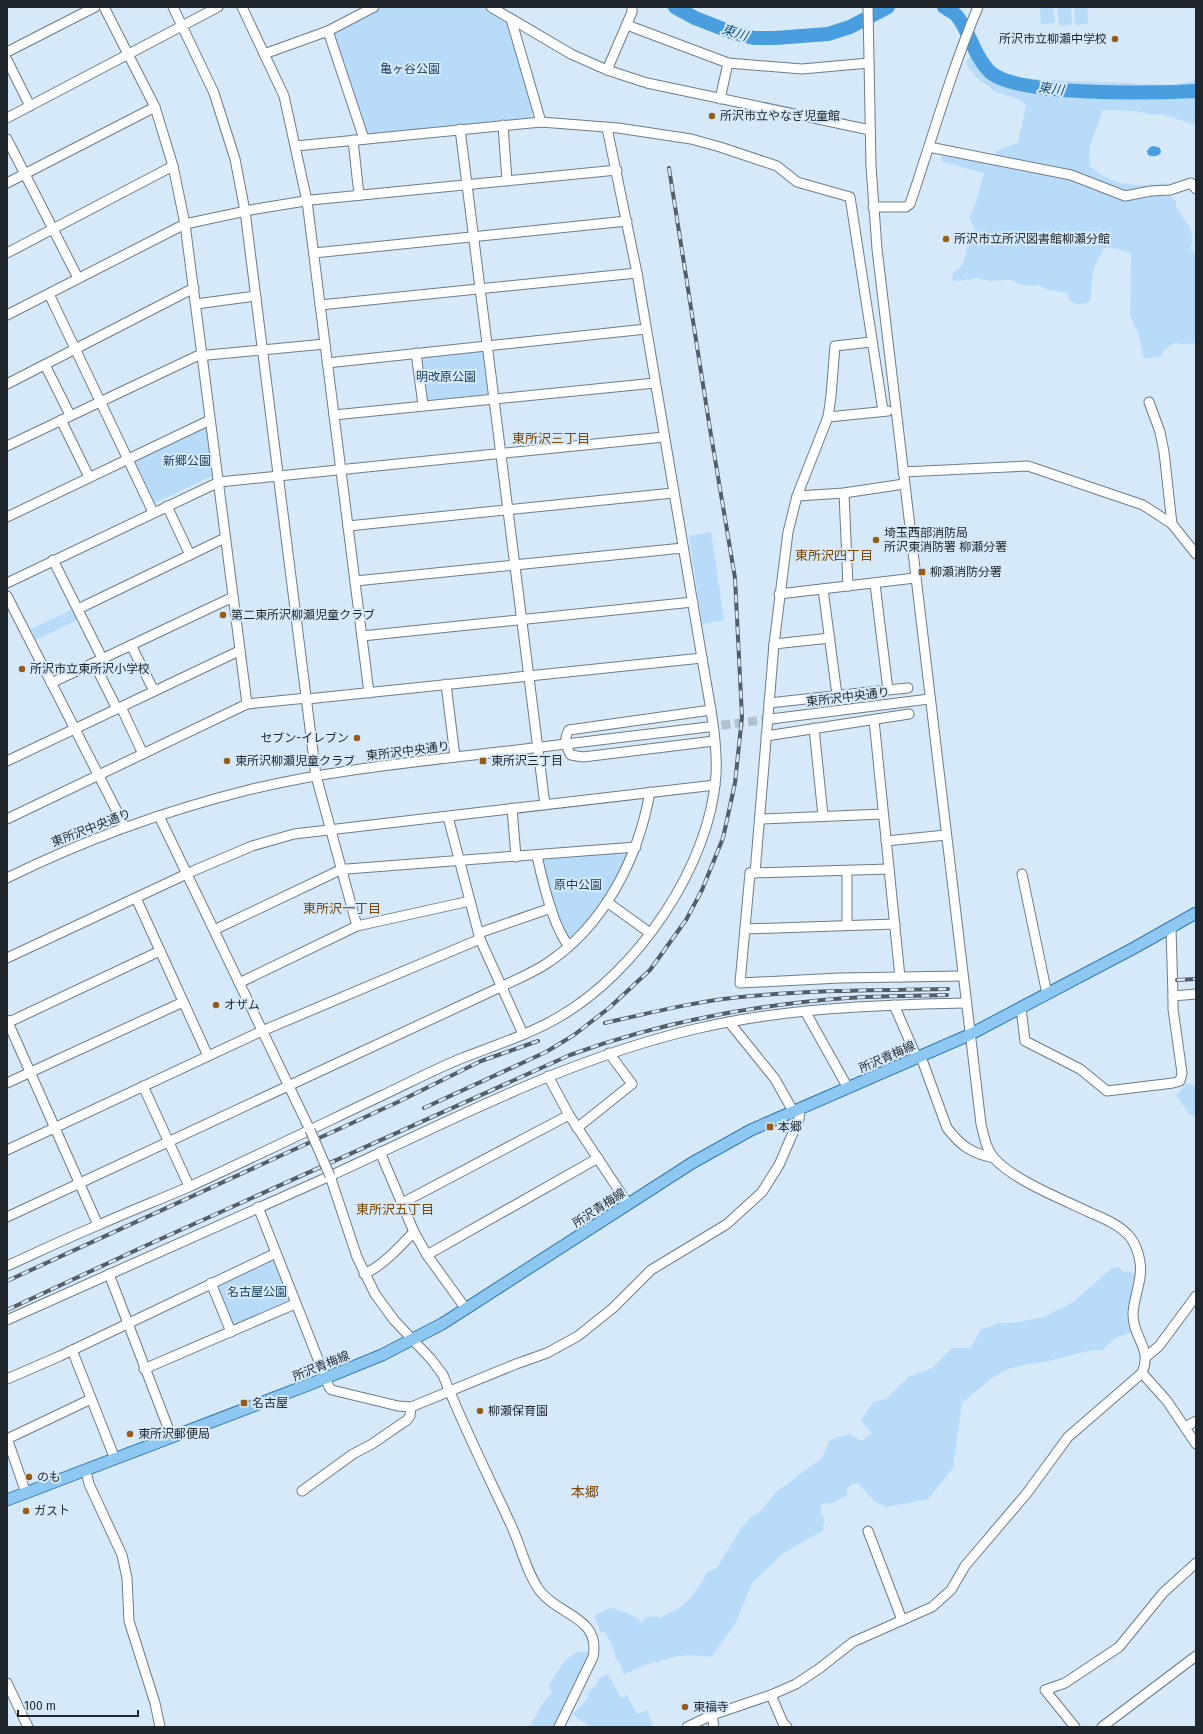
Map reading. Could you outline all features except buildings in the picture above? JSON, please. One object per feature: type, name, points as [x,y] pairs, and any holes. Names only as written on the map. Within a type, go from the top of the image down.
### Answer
[{"type":"main road","name":"所沢青梅線","points":[[7,1500],[325,1379],[357,1366],[414,1339],[466,1309],[727,1142],[796,1109],[919,1058],[969,1035],[1171,929],[1196,913]]},
{"type":"street","points":[[7,52],[95,7]]},
{"type":"street","points":[[104,7],[155,107],[173,166],[185,224],[247,704]]},
{"type":"street","points":[[173,7],[211,87],[221,114],[235,159],[246,211],[316,776],[357,926]]},
{"type":"street","points":[[7,118],[218,7]]},
{"type":"street","points":[[242,7],[284,96],[307,201],[368,693]]},
{"type":"street","points":[[264,54],[328,31],[374,7]]},
{"type":"street","points":[[491,7],[572,54],[607,70],[647,83],[870,130]]},
{"type":"street","points":[[607,70],[632,12],[632,7]]},
{"type":"street","points":[[687,1727],[712,1715],[771,1695],[796,1684],[820,1668],[853,1642],[932,1607],[950,1590],[965,1566],[1017,1505],[1068,1437],[1142,1373],[1146,1365],[1146,1356],[1133,1320],[1140,1262],[1134,1244],[1129,1236],[1107,1220],[1035,1186],[1004,1167],[988,1150],[981,1124],[929,699],[873,207],[868,7]]},
{"type":"street","points":[[873,207],[906,206],[910,204],[968,30],[978,7]]},
{"type":"street","points":[[511,19],[541,122]]},
{"type":"street","points":[[627,24],[728,63],[802,69],[869,63]]},
{"type":"street","points":[[328,31],[364,139]]},
{"type":"street","points":[[7,60],[30,106]]},
{"type":"street","points":[[720,99],[728,63]]},
{"type":"street","points":[[7,183],[155,107]]},
{"type":"street","points":[[296,146],[541,122],[607,128],[691,139],[720,147],[777,166],[797,182],[850,197],[882,412]]},
{"type":"street","points":[[503,125],[508,181]]},
{"type":"street","points":[[7,1266],[189,1186],[458,1060],[559,1018],[599,990],[621,968],[650,933],[680,886],[695,857],[704,835],[711,811],[715,785],[716,758],[711,710],[646,329],[627,221],[607,128]]},
{"type":"street","points":[[460,129],[472,236],[545,805]]},
{"type":"street","points":[[7,139],[78,278]]},
{"type":"street","points":[[353,140],[359,195]]},
{"type":"street","points":[[929,147],[1071,175],[1125,196],[1151,191],[1170,190],[1194,183]]},
{"type":"street","points":[[7,253],[173,166]]},
{"type":"street","points":[[7,315],[185,224],[246,211],[307,201],[616,170]]},
{"type":"street","points":[[314,253],[627,221]]},
{"type":"street","points":[[320,305],[636,273]]},
{"type":"street","points":[[7,384],[194,288]]},
{"type":"street","points":[[49,294],[153,512]]},
{"type":"street","points":[[196,304],[256,296]]},
{"type":"street","points":[[327,363],[646,329]]},
{"type":"street","points":[[755,873],[774,644],[779,594],[788,532],[797,496],[828,417],[835,346],[871,342]]},
{"type":"street","points":[[7,446],[197,356],[324,344]]},
{"type":"street","points":[[416,353],[423,405]]},
{"type":"street","points":[[45,365],[70,416]]},
{"type":"street","points":[[334,415],[655,383]]},
{"type":"street","points":[[1150,402],[1160,432],[1164,452],[1172,524]]},
{"type":"street","points":[[828,417],[895,410]]},
{"type":"street","points":[[61,420],[89,477]]},
{"type":"street","points":[[7,517],[210,420]]},
{"type":"street","points":[[7,583],[153,512],[219,482],[664,437]]},
{"type":"street","points":[[903,472],[1028,466],[1137,503],[1172,524],[1196,554]]},
{"type":"street","points":[[797,496],[844,493],[904,484]]},
{"type":"street","points":[[348,526],[674,493]]},
{"type":"street","points":[[844,493],[848,586]]},
{"type":"street","points":[[167,506],[190,555]]},
{"type":"street","points":[[78,609],[225,538]]},
{"type":"street","points":[[355,581],[683,548]]},
{"type":"street","points":[[53,560],[78,609],[119,708],[143,754]]},
{"type":"street","points":[[779,594],[875,584],[915,578]]},
{"type":"street","points":[[875,584],[888,690]]},
{"type":"street","points":[[823,589],[837,695]]},
{"type":"street","points":[[7,596],[125,827]]},
{"type":"street","points":[[51,683],[233,596]]},
{"type":"street","points":[[362,636],[692,602]]},
{"type":"street","points":[[774,644],[830,638]]},
{"type":"street","points":[[131,644],[154,691]]},
{"type":"street","points":[[7,761],[239,651]]},
{"type":"street","points":[[7,819],[247,704],[368,693],[702,658]]},
{"type":"street","points":[[446,684],[455,757]]},
{"type":"street","points":[[769,703],[908,688]]},
{"type":"street","name":"東所沢中央通り","points":[[771,719],[929,699]]},
{"type":"street","points":[[711,710],[569,730],[566,734],[566,744],[571,755],[583,757],[714,742]]},
{"type":"street","points":[[766,736],[909,714]]},
{"type":"street","points":[[874,720],[900,977]]},
{"type":"street","name":"東所沢中央通り","points":[[7,878],[50,858],[125,827],[249,790],[316,776],[455,757],[708,727]]},
{"type":"street","points":[[814,728],[823,816]]},
{"type":"street","points":[[7,958],[187,874],[270,840],[294,834],[330,828],[448,817],[512,808],[715,785]]},
{"type":"street","points":[[7,1217],[289,1087],[501,987],[546,964],[569,946],[592,922],[621,880],[642,830],[650,792]]},
{"type":"street","points":[[512,808],[516,857]]},
{"type":"street","points":[[760,819],[883,814]]},
{"type":"street","points":[[159,816],[310,1130],[330,1176],[364,1274],[375,1294],[394,1320],[414,1339],[443,1375],[512,1527],[535,1583],[541,1593],[574,1616],[590,1630],[595,1641],[594,1657],[560,1727]]},
{"type":"street","points":[[448,817],[479,936],[523,1034]]},
{"type":"street","points":[[886,841],[946,835]]},
{"type":"street","points":[[214,930],[342,870],[537,856],[636,847]]},
{"type":"street","points":[[537,856],[551,908],[560,932],[569,946]]},
{"type":"street","points":[[889,869],[750,873],[740,983],[832,978],[962,976]]},
{"type":"street","points":[[847,871],[847,925]]},
{"type":"street","points":[[1022,874],[1047,994]]},
{"type":"street","points":[[136,898],[208,1056]]},
{"type":"street","points":[[239,983],[357,926],[470,901]]},
{"type":"street","points":[[607,902],[650,933]]},
{"type":"street","points":[[7,1150],[262,1031],[479,936],[551,908]]},
{"type":"street","points":[[745,930],[895,924]]},
{"type":"street","points":[[1021,1008],[1025,1041],[1080,1069],[1107,1090],[1173,1084],[1180,1081],[1182,1073],[1173,1009],[1171,929]]},
{"type":"street","points":[[98,1225],[56,1128],[7,1022],[160,951]]},
{"type":"street","points":[[1173,996],[1196,994]]},
{"type":"street","points":[[7,1083],[183,1002]]},
{"type":"street","points":[[7,1320],[330,1176],[548,1076],[609,1053],[688,1031],[729,1022],[805,1011],[894,1005],[965,1003]]},
{"type":"street","points":[[894,1005],[919,1058],[947,1128],[955,1138],[973,1152],[994,1158]]},
{"type":"street","points":[[805,1011],[848,1088]]},
{"type":"street","points":[[258,1207],[329,1387],[332,1390],[398,1406],[412,1407],[547,1353],[578,1336],[613,1308],[651,1270],[728,1224],[762,1192],[779,1165],[799,1118],[796,1109],[775,1079],[729,1022]]},
{"type":"street","points":[[577,1128],[632,1084],[609,1053]]},
{"type":"street","points":[[548,1076],[569,1116],[628,1204]]},
{"type":"street","points":[[143,1086],[189,1186]]},
{"type":"street","points":[[402,1203],[569,1116]]},
{"type":"street","points":[[380,1152],[414,1232],[427,1255],[466,1309]]},
{"type":"street","points":[[427,1255],[598,1158]]},
{"type":"street","points":[[364,1274],[372,1271],[389,1257],[414,1232]]},
{"type":"street","points":[[7,1379],[72,1350],[276,1253]]},
{"type":"street","points":[[109,1274],[144,1369],[172,1438]]},
{"type":"street","points":[[211,1283],[231,1332]]},
{"type":"street","points":[[1146,1356],[1159,1346],[1196,1296]]},
{"type":"street","points":[[144,1369],[295,1304]]},
{"type":"street","points":[[72,1350],[115,1459]]},
{"type":"street","points":[[1142,1373],[1168,1401],[1196,1444]]},
{"type":"street","points":[[26,1493],[7,1439],[91,1399]]},
{"type":"street","points":[[302,1491],[353,1454],[372,1444],[407,1420],[410,1416],[412,1407]]},
{"type":"street","points":[[1185,1427],[1196,1421]]},
{"type":"street","points":[[86,1470],[90,1484],[122,1555],[127,1578],[129,1621],[155,1702],[160,1727]]},
{"type":"street","points":[[868,1531],[902,1620]]},
{"type":"street","points":[[1075,1727],[1045,1690],[1065,1683],[1119,1648],[1163,1593],[1196,1563]]},
{"type":"street","points":[[1102,1727],[1196,1656]]},
{"type":"street","points":[[7,1683],[28,1727]]},
{"type":"street","points":[[771,1695],[783,1723],[787,1727]]},
{"type":"street","points":[[712,1715],[714,1727]]},
{"type":"green space","name":"亀ヶ谷公園","points":[[384,7],[482,7],[508,23],[533,108],[532,115],[528,120],[371,134],[366,133],[334,37],[334,32]]},
{"type":"green space","points":[[1040,7],[1053,7],[1055,23],[1041,24]]},
{"type":"green space","points":[[1057,7],[1071,7],[1072,25],[1059,26]]},
{"type":"green space","points":[[1074,7],[1087,7],[1088,24],[1075,25]]},
{"type":"green space","points":[[969,57],[977,57],[986,62],[1002,76],[1044,80],[1178,85],[1196,80],[1196,125],[1162,114],[1151,115],[1135,111],[1103,110],[1091,143],[1089,154],[1090,166],[1101,175],[1119,183],[1151,185],[1166,183],[1170,196],[1176,201],[1176,207],[1190,228],[1193,241],[1190,248],[1196,255],[1196,343],[1174,343],[1163,351],[1162,356],[1144,359],[1139,336],[1130,315],[1131,253],[1118,249],[1104,248],[1094,270],[1090,301],[1082,304],[1076,304],[1069,300],[1068,293],[1046,289],[1039,285],[1030,286],[1020,284],[1012,280],[990,281],[977,278],[958,281],[952,280],[953,273],[963,265],[968,243],[975,229],[969,218],[976,202],[984,173],[943,162],[941,159],[943,153],[991,162],[997,151],[1018,143],[1026,105],[1018,99],[994,91],[989,85],[979,80],[966,63]]},
{"type":"green space","name":"明改原公園","points":[[479,351],[483,352],[488,393],[486,395],[426,402],[420,357]]},
{"type":"green space","name":"新郷公園","points":[[204,426],[207,427],[214,475],[153,504],[133,461]]},
{"type":"green space","points":[[711,532],[724,620],[702,624],[689,536]]},
{"type":"green space","points":[[73,609],[79,619],[36,640],[31,629]]},
{"type":"green space","name":"原中公園","points":[[625,852],[629,855],[604,898],[571,937],[566,937],[554,907],[542,861],[544,857]]},
{"type":"green space","points":[[1186,1084],[1196,1085],[1196,1117],[1189,1114],[1176,1095]]},
{"type":"green space","name":"名古屋公園","points":[[271,1259],[275,1260],[291,1301],[233,1328],[216,1284]]},
{"type":"green space","points":[[1119,1267],[1124,1272],[1130,1271],[1135,1275],[1127,1317],[1132,1332],[1115,1338],[1102,1350],[1084,1352],[1051,1361],[1018,1366],[1006,1370],[994,1377],[962,1403],[953,1468],[928,1499],[886,1507],[875,1502],[859,1484],[852,1484],[847,1488],[847,1495],[835,1502],[822,1504],[820,1511],[825,1520],[822,1531],[782,1554],[752,1583],[734,1626],[711,1657],[697,1655],[677,1656],[657,1663],[652,1660],[653,1662],[624,1674],[620,1663],[615,1658],[610,1641],[605,1632],[601,1633],[594,1616],[614,1608],[633,1616],[642,1623],[646,1618],[661,1618],[678,1609],[686,1603],[694,1593],[702,1582],[706,1573],[717,1568],[741,1528],[751,1517],[760,1512],[776,1492],[822,1458],[830,1440],[849,1434],[861,1441],[872,1434],[861,1420],[873,1402],[886,1399],[908,1377],[932,1368],[952,1348],[971,1348],[980,1330],[999,1323],[1013,1323],[1044,1317],[1072,1303],[1112,1268]]},
{"type":"green space","points":[[579,1652],[589,1652],[556,1727],[528,1727],[552,1692],[549,1685],[558,1671],[565,1661]]},
{"type":"green space","points":[[608,1674],[621,1698],[627,1695],[637,1714],[647,1710],[653,1727],[589,1727],[573,1714],[588,1698],[588,1693],[599,1682],[597,1679]]},
{"type":"water","points":[[1154,146],[1160,148],[1160,154],[1156,156],[1148,155],[1147,151],[1150,147]]},
{"type":"waterway","name":"東川","points":[[675,7],[695,18],[731,32],[754,38],[828,34],[850,27],[888,7]]},
{"type":"waterway","name":"東川","points":[[944,7],[953,12],[961,22],[984,65],[989,71],[1003,79],[1026,85],[1087,92],[1196,91]]},
{"type":"tunnel","points":[[708,727],[771,719]]},
{"type":"railway","points":[[424,1108],[546,1052],[574,1035],[609,1008],[650,970],[686,920],[702,890],[723,838],[735,783],[742,717],[735,578],[669,168]]},
{"type":"railway","points":[[1177,980],[1196,979]]},
{"type":"railway","points":[[605,1023],[695,1003],[751,996],[824,991],[948,989]]},
{"type":"railway","points":[[7,1310],[145,1246],[570,1055],[603,1044],[672,1025],[706,1017],[776,1005],[847,998],[947,995]]},
{"type":"railway","points":[[7,1281],[398,1102],[481,1061],[538,1041]]},
{"type":"place","name":"所沢市立柳瀬中学校","points":[[1115,39]]},
{"type":"place","name":"所沢市立やなぎ児童館","points":[[712,116]]},
{"type":"place","name":"所沢市立所沢図書館柳瀬分館","points":[[946,239]]},
{"type":"place","name":"埼玉西部消防局 所沢東消防署 柳瀬分署","points":[[876,540]]},
{"type":"place","name":"柳瀬消防分署","points":[[922,572]]},
{"type":"place","name":"第二東所沢柳瀬児童クラブ","points":[[223,615]]},
{"type":"place","name":"所沢市立東所沢小学校","points":[[22,669]]},
{"type":"place","name":"セブン-イレブン","points":[[357,738]]},
{"type":"place","name":"東所沢柳瀬児童クラブ","points":[[227,761]]},
{"type":"place","name":"東所沢三丁目","points":[[483,761]]},
{"type":"place","name":"オザム","points":[[216,1005]]},
{"type":"place","name":"本郷","points":[[770,1127]]},
{"type":"place","name":"名古屋","points":[[244,1403]]},
{"type":"place","name":"柳瀬保育園","points":[[480,1411]]},
{"type":"place","name":"東所沢郵便局","points":[[130,1434]]},
{"type":"place","name":"のも","points":[[29,1477]]},
{"type":"place","name":"ガスト","points":[[26,1511]]},
{"type":"place","name":"東福寺","points":[[685,1707]]},
{"type":"district","name":"東所沢三丁目","points":[[551,438]]},
{"type":"district","name":"東所沢四丁目","points":[[834,555]]},
{"type":"district","name":"東所沢一丁目","points":[[342,908]]},
{"type":"district","name":"東所沢五丁目","points":[[395,1209]]},
{"type":"district","name":"本郷","points":[[585,1492]]}]
